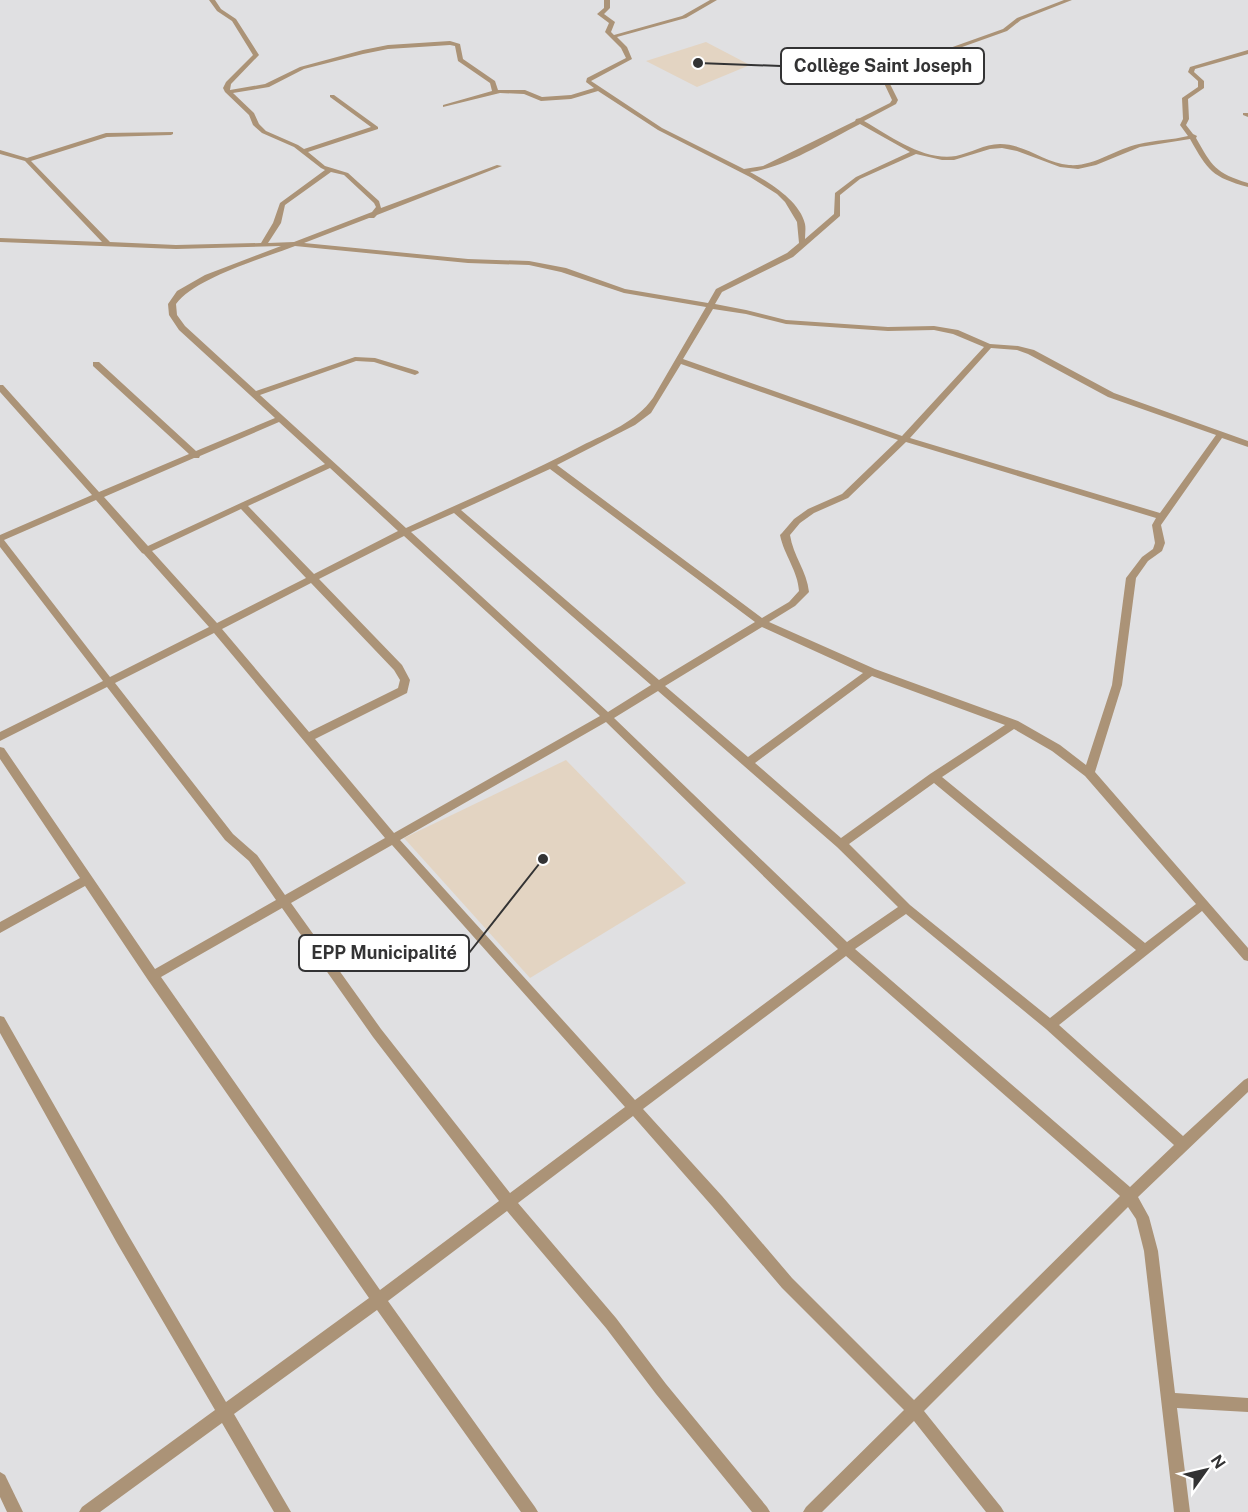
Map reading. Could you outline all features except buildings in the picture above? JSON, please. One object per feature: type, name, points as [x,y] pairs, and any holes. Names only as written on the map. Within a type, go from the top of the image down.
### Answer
[{"type":"street","points":[[212,0],[219,10],[234,20],[256,55],[228,83],[226,88],[228,92],[252,114],[256,125],[264,132],[304,151],[323,166],[346,174],[377,202],[379,207],[372,217]]},
{"type":"street","points":[[607,0],[607,8],[600,14],[612,22],[608,32],[624,47],[630,59],[588,81],[660,129],[743,171],[788,201],[801,222],[802,242]]},
{"type":"street","points":[[612,37],[684,17],[714,0]]},
{"type":"street","points":[[743,171],[765,168],[781,161],[895,100],[886,81],[896,73],[921,60],[1005,30],[1019,19],[1069,0]]},
{"type":"street","points":[[228,92],[267,86],[302,68],[363,52],[388,47],[450,43],[458,45],[460,60],[493,82],[495,91]]},
{"type":"street","points":[[1248,52],[1192,68],[1191,72],[1201,81],[1201,88],[1185,98],[1186,119],[1183,125],[1194,136],[1211,168],[1221,175],[1248,185]]},
{"type":"street","points":[[445,106],[495,91],[521,91],[541,99],[571,97],[599,89]]},
{"type":"street","points":[[304,151],[376,128],[332,96]]},
{"type":"street","points":[[858,120],[917,151],[947,158],[957,158],[987,147],[1012,147],[1027,151],[1048,162],[1072,168],[1123,154],[1131,148],[1179,141],[1194,136]]},
{"type":"street","points":[[27,160],[106,135],[171,133]]},
{"type":"street","points":[[0,737],[214,626],[404,532],[551,465],[632,423],[648,411],[710,305],[724,287],[778,262],[802,242],[816,235],[838,215],[836,201],[842,188],[917,151]]},
{"type":"street","points":[[0,152],[27,160],[108,244]]},
{"type":"street","points":[[499,166],[372,217],[208,277],[180,293],[172,304],[173,315],[182,328],[255,394],[279,419],[607,717],[846,949],[1129,1195],[1142,1217],[1151,1251],[1182,1512]]},
{"type":"street","points":[[264,244],[277,223],[282,204],[330,169]]},
{"type":"street","points":[[0,240],[176,247],[295,244],[468,261],[529,263],[563,270],[624,291],[710,305],[802,324],[833,323],[888,329],[934,328],[955,332],[990,346],[1018,348],[1031,352],[1091,386],[1248,444]]},
{"type":"street","points":[[152,976],[607,717],[792,604],[804,592],[804,578],[787,550],[785,535],[811,511],[845,496],[904,439],[990,346]]},
{"type":"street","points":[[255,394],[355,359],[375,360],[415,373]]},
{"type":"street","points":[[678,360],[904,439],[1162,517]]},
{"type":"street","points":[[96,364],[196,456]]},
{"type":"street","points":[[0,387],[214,626],[392,838],[787,1283],[915,1411],[996,1512]]},
{"type":"street","points":[[279,419],[0,539],[106,681],[155,739],[229,837],[254,858],[283,903],[377,1033],[508,1202],[611,1323],[661,1389],[762,1512]]},
{"type":"street","points":[[1089,773],[1117,685],[1131,578],[1145,559],[1156,551],[1160,543],[1156,525],[1220,435]]},
{"type":"street","points":[[146,551],[244,507],[331,464]]},
{"type":"street","points":[[551,465],[762,623],[871,672],[1014,724],[1056,748],[1089,773],[1248,956]]},
{"type":"street","points":[[244,507],[398,668],[405,680],[403,690],[389,699],[309,737]]},
{"type":"street","points":[[456,510],[841,844],[906,908],[1050,1025],[1182,1144]]},
{"type":"street","points":[[747,764],[871,672]]},
{"type":"street","points":[[841,844],[934,777],[1014,724]]},
{"type":"street","points":[[0,752],[377,1301],[530,1512]]},
{"type":"street","points":[[934,777],[1144,950]]},
{"type":"street","points":[[0,928],[87,880]]},
{"type":"street","points":[[1050,1025],[1202,905]]},
{"type":"street","points":[[87,1512],[377,1301],[846,949],[906,908]]},
{"type":"street","points":[[0,1021],[283,1512]]},
{"type":"street","points":[[811,1512],[915,1411],[1129,1195],[1248,1084]]},
{"type":"street","points":[[1169,1400],[1248,1405]]},
{"type":"street","points":[[0,1480],[15,1512]]},
{"type":"shaded area","points":[[706,42],[750,65],[697,87],[646,61]]},
{"type":"shaded area","points":[[566,760],[686,883],[530,978],[404,838]]},
{"type":"place","name":"Collège Saint Joseph","points":[[698,63]]},
{"type":"place","name":"EPP Municipalité","points":[[543,859]]}]
